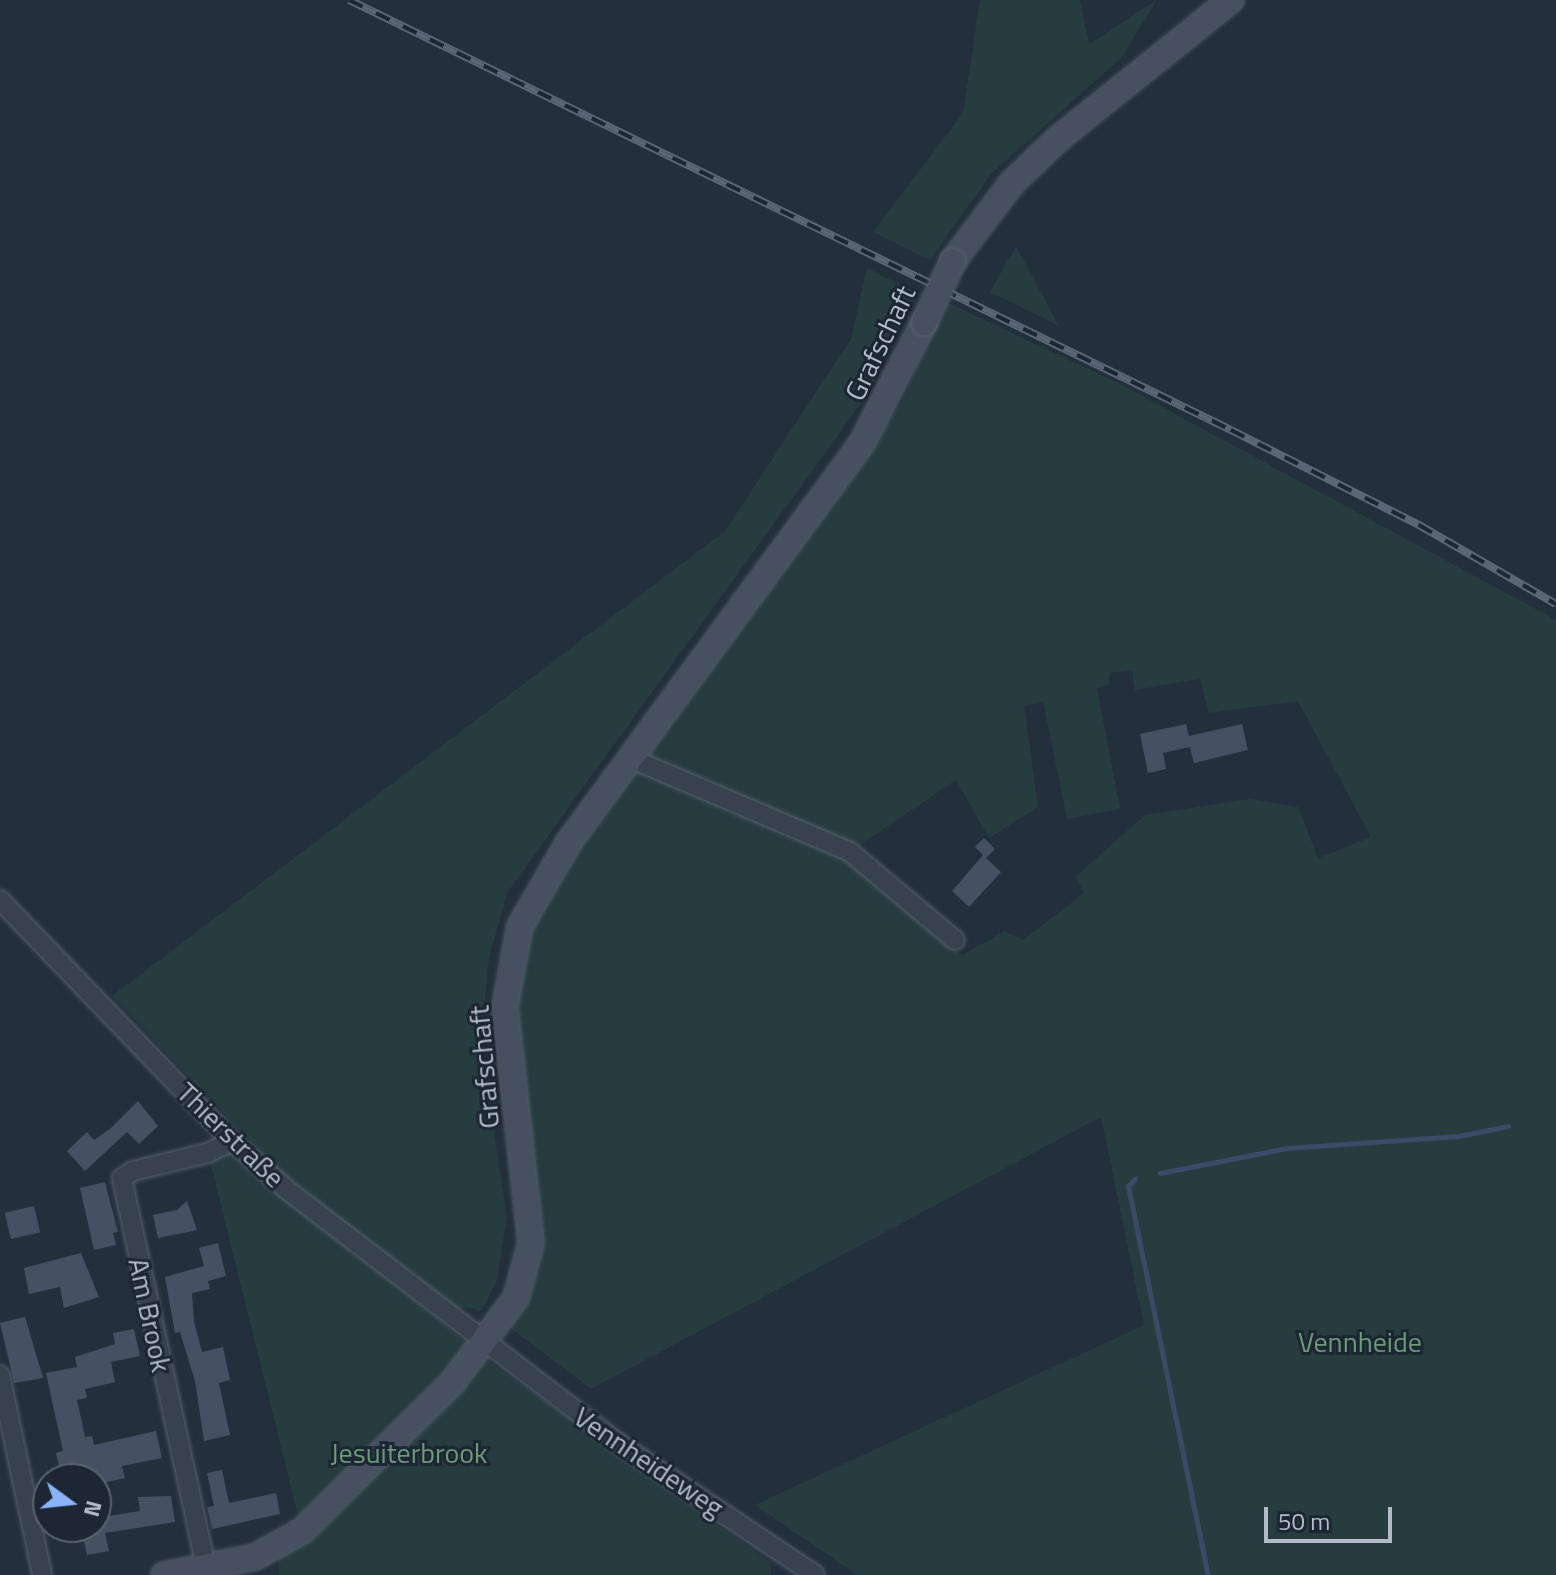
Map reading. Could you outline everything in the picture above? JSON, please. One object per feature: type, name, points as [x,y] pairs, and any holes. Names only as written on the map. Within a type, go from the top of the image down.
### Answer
[{"type":"street","name":"Grafschaft","points":[[164,1575],[276,1550],[302,1531],[485,1345],[516,1298],[531,1243],[529,1194],[507,1055],[511,960],[536,891],[862,443],[953,261],[1012,183],[1058,139],[1231,0]]},
{"type":"street","points":[[630,758],[850,852],[955,940]]},
{"type":"street","name":"Thierstraße","points":[[0,900],[232,1141],[485,1345]]},
{"type":"street","name":"Am Brook","points":[[206,1567],[122,1178],[133,1171],[208,1153],[232,1141]]},
{"type":"street","name":"Vennheideweg","points":[[485,1345],[618,1443],[815,1575]]},
{"type":"street","points":[[0,1375],[42,1575]]},
{"type":"green space","points":[[980,0],[1080,0],[1089,44],[1157,0],[1121,58],[991,174],[930,260],[873,232],[963,113]]},
{"type":"green space","points":[[1016,246],[1059,326],[990,292]]},
{"type":"green space","points":[[867,268],[917,293],[869,392],[507,893],[489,958],[483,1021],[484,1068],[507,1216],[497,1280],[482,1311],[465,1307],[451,1311],[292,1185],[112,996],[725,531],[851,339]]},
{"type":"green space","name":"Vennheide","points":[[944,301],[1118,383],[1556,620],[1556,1575],[857,1575],[755,1505],[1144,1325],[1101,1117],[591,1389],[509,1327],[534,1281],[541,1244],[515,1056],[519,960],[541,898],[902,402]],"holes":[[[1132,670],[1135,690],[1200,679],[1209,713],[1298,701],[1371,837],[1318,858],[1298,807],[1250,799],[1145,815],[1076,876],[1084,893],[1023,940],[1005,931],[962,955],[842,857],[956,780],[989,838],[1038,807],[1024,706],[1043,701],[1067,819],[1120,809],[1097,688],[1109,684],[1110,673]]]},
{"type":"green space","name":"Jesuiterbrook","points":[[225,1145],[490,1362],[770,1562],[771,1575],[279,1575],[278,1557],[304,1540],[208,1153]]},
{"type":"building","points":[[1186,724],[1189,736],[1242,724],[1248,750],[1194,763],[1190,747],[1163,753],[1166,769],[1148,773],[1140,734]]},
{"type":"building","points":[[984,838],[995,849],[986,858],[1001,872],[969,907],[952,891],[983,855],[975,847]]},
{"type":"building","points":[[138,1101],[158,1126],[139,1144],[127,1132],[85,1171],[67,1151],[87,1132],[94,1140],[110,1129]]},
{"type":"building","points":[[105,1182],[118,1232],[113,1233],[116,1245],[94,1250],[80,1188]]},
{"type":"building","points":[[187,1201],[197,1230],[158,1238],[153,1215],[177,1210]]},
{"type":"building","points":[[34,1206],[40,1232],[11,1239],[5,1213]]},
{"type":"building","points":[[218,1243],[226,1276],[208,1281],[210,1289],[192,1293],[194,1321],[202,1352],[223,1347],[230,1380],[219,1383],[230,1435],[204,1441],[195,1381],[180,1332],[175,1333],[165,1277],[204,1266],[199,1248]]},
{"type":"building","points":[[81,1253],[99,1297],[64,1308],[60,1287],[29,1294],[24,1268]]},
{"type":"building","points":[[25,1317],[43,1378],[14,1383],[0,1323]]},
{"type":"building","points":[[134,1329],[140,1356],[111,1362],[115,1382],[85,1389],[87,1398],[77,1400],[85,1437],[92,1436],[94,1445],[156,1431],[162,1458],[122,1466],[125,1478],[112,1481],[112,1463],[58,1463],[56,1453],[63,1451],[46,1373],[77,1367],[75,1357],[115,1344],[113,1333]]},
{"type":"building","points":[[222,1470],[229,1503],[276,1493],[280,1514],[212,1529],[207,1507],[214,1506],[207,1473]]},
{"type":"building","points":[[171,1496],[175,1522],[112,1532],[112,1516],[140,1511],[138,1497]]},
{"type":"building","points":[[84,1543],[107,1543],[109,1551],[87,1555]]},
{"type":"waterway","points":[[1160,1173],[1287,1148],[1459,1136],[1508,1126]]},
{"type":"waterway","points":[[1135,1179],[1128,1186],[1208,1575]]},
{"type":"railway","points":[[349,0],[1231,430],[1419,525],[1556,604]]}]
